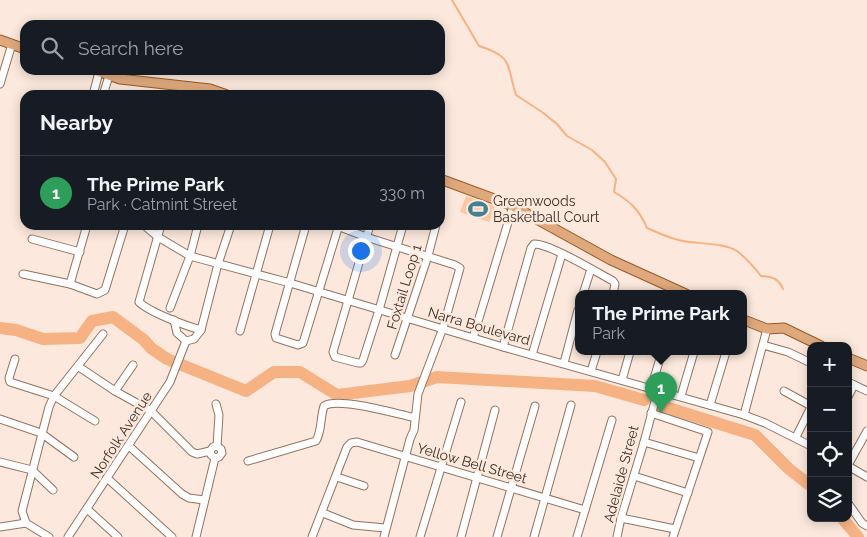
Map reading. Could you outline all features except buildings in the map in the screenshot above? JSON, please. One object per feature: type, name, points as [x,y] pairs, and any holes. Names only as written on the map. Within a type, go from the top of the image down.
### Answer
[{"type":"main road","points":[[0,40],[20,47]]},
{"type":"main road","points":[[109,76],[120,79],[213,90]]},
{"type":"main road","points":[[445,181],[513,206],[611,260],[677,290]]},
{"type":"main road","points":[[747,321],[767,328],[784,328],[813,342]]},
{"type":"main road","points":[[852,360],[867,366]]},
{"type":"street","points":[[0,84],[12,44]]},
{"type":"street","points":[[94,90],[96,75]]},
{"type":"street","points":[[105,90],[109,76]]},
{"type":"street","points":[[473,338],[513,206]]},
{"type":"street","points":[[70,284],[86,230]]},
{"type":"street","points":[[23,274],[70,284],[97,294],[105,290],[123,230]]},
{"type":"street","name":"Narra Boulevard","points":[[150,230],[190,256],[319,291],[503,347],[744,415],[765,422],[807,444]]},
{"type":"street","points":[[160,230],[139,302],[144,307],[201,330]]},
{"type":"street","points":[[170,308],[190,256],[197,230]]},
{"type":"street","points":[[174,320],[177,333],[185,343],[194,339],[201,330],[218,264],[229,230]]},
{"type":"street","points":[[240,331],[269,230]]},
{"type":"street","points":[[305,230],[275,336],[301,345],[319,291],[336,230]]},
{"type":"street","points":[[347,230],[460,268],[443,328],[428,364],[412,417],[409,428],[410,439]]},
{"type":"street","points":[[368,230],[333,355],[361,363],[379,310],[402,230]]},
{"type":"street","name":"Foxtail Loop 1","points":[[396,355],[435,230]]},
{"type":"street","points":[[32,239],[80,252]]},
{"type":"street","points":[[503,347],[530,248],[534,244],[539,244],[562,254],[613,281],[615,284],[614,290]]},
{"type":"street","points":[[532,355],[562,254]]},
{"type":"street","points":[[584,290],[590,269]]},
{"type":"street","points":[[564,363],[575,321]]},
{"type":"street","points":[[744,415],[767,328]]},
{"type":"street","points":[[26,523],[22,511],[41,433],[54,396],[79,367],[103,334]]},
{"type":"street","name":"Norfolk Avenue","points":[[68,537],[170,382],[185,343]]},
{"type":"street","points":[[763,345],[788,352],[807,361]]},
{"type":"street","points":[[591,371],[596,355]]},
{"type":"street","points":[[622,380],[629,355]]},
{"type":"street","name":"Adelaide Street","points":[[617,537],[644,442],[661,355]]},
{"type":"street","points":[[681,396],[693,355]]},
{"type":"street","points":[[710,405],[725,355]]},
{"type":"street","points":[[15,358],[9,378],[10,382],[54,396],[95,422]]},
{"type":"street","points":[[115,391],[133,365]]},
{"type":"street","points":[[79,367],[150,411],[192,452],[197,454],[210,451],[213,447],[217,446]]},
{"type":"street","points":[[852,384],[867,391]]},
{"type":"street","points":[[784,391],[807,404]]},
{"type":"street","points":[[384,537],[405,456],[414,430],[418,397]]},
{"type":"street","points":[[420,537],[461,402]]},
{"type":"street","points":[[248,461],[316,441],[320,434],[324,406],[330,403],[367,407],[412,417]]},
{"type":"street","points":[[216,404],[219,415],[217,446]]},
{"type":"street","points":[[534,537],[571,405]]},
{"type":"street","points":[[497,537],[535,406]]},
{"type":"street","points":[[461,537],[495,410]]},
{"type":"street","points":[[651,413],[708,432],[673,537]]},
{"type":"street","points":[[796,437],[807,414]]},
{"type":"street","points":[[0,419],[41,433],[74,457]]},
{"type":"street","points":[[577,537],[612,420]]},
{"type":"street","points":[[852,459],[867,431]]},
{"type":"street","name":"Yellow Bell Street","points":[[337,477],[347,447],[351,443],[357,442],[585,510]]},
{"type":"street","points":[[644,442],[699,458]]},
{"type":"street","points":[[129,446],[182,494],[189,498],[204,500]]},
{"type":"street","points":[[215,458],[220,457],[222,453],[221,449],[217,446]]},
{"type":"street","points":[[210,451],[211,455],[215,458]]},
{"type":"street","points":[[196,537],[215,458]]},
{"type":"street","points":[[0,462],[32,470],[53,490]]},
{"type":"street","points":[[852,468],[867,477]]},
{"type":"street","points":[[634,476],[688,493]]},
{"type":"street","points":[[312,537],[337,477],[364,486]]},
{"type":"street","points":[[107,478],[172,537]]},
{"type":"street","points":[[87,509],[118,537]]},
{"type":"street","points":[[852,509],[862,523],[867,526]]},
{"type":"street","points":[[323,513],[353,525],[385,528]]},
{"type":"street","points":[[621,518],[675,529]]},
{"type":"street","points":[[0,527],[26,523],[49,537]]},
{"type":"shaded area","name":"Greenwoods Basketball Court","points":[[466,196],[495,206],[489,222],[460,212]]},
{"type":"waterway","points":[[452,0],[479,46],[498,54],[507,63],[516,95],[557,124],[567,136],[592,150],[605,162],[616,179],[614,192],[634,207],[647,228],[678,240],[732,248],[744,257],[761,276],[775,279],[783,289]]},
{"type":"waterway","points":[[0,328],[16,330],[43,339],[80,338],[92,321],[113,317],[167,359],[246,391],[274,372],[300,372],[337,395],[410,386],[437,377],[595,386],[644,400]]},
{"type":"waterway","points":[[662,406],[755,435],[789,469],[807,483]]},
{"type":"waterway","points":[[845,522],[858,537]]},
{"type":"place","name":"Greenwoods Basketball Court","points":[[478,209]]},
{"type":"place","name":"The Prime Park","points":[[661,413]]}]
